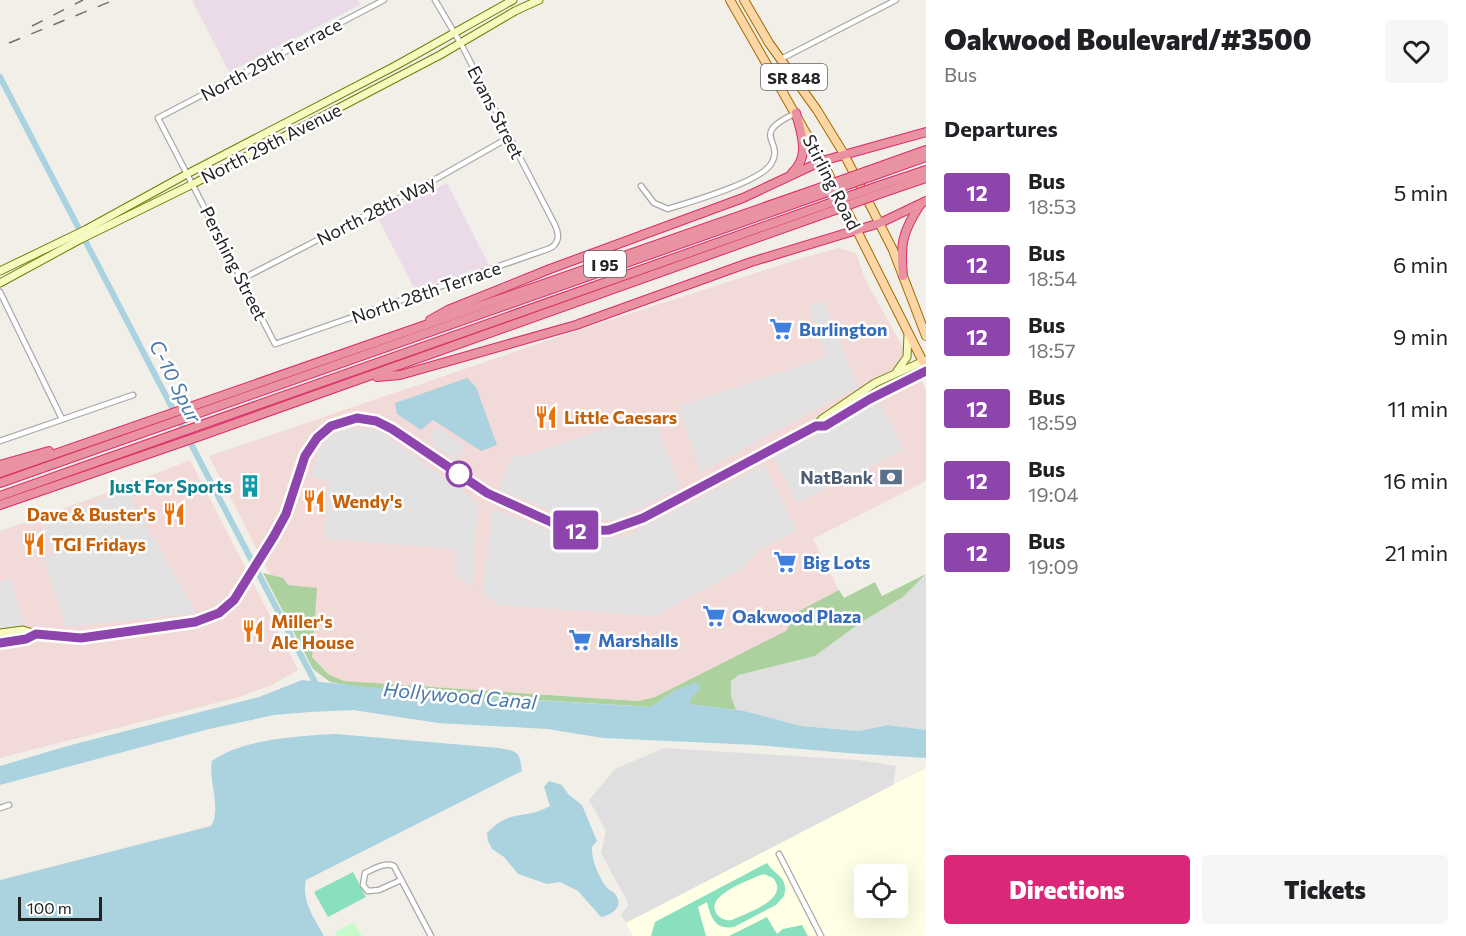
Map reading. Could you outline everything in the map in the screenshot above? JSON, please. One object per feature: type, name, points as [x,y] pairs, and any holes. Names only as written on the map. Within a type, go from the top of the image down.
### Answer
[{"type":"highway","points":[[784,178],[800,164],[804,153],[796,113]]},
{"type":"highway","points":[[411,331],[459,306],[550,269],[743,198],[822,160],[926,132]]},
{"type":"highway","name":"I 95","points":[[0,473],[161,417],[190,412],[411,331],[824,190],[926,150]]},
{"type":"highway","points":[[868,174],[926,157]]},
{"type":"highway","points":[[877,191],[926,170]]},
{"type":"highway","name":"I 95","points":[[0,506],[365,378],[877,191],[926,178]]},
{"type":"highway","points":[[0,483],[167,425],[190,412],[824,190]]},
{"type":"highway","points":[[365,378],[400,375],[576,325],[751,262],[880,223],[923,203]]},
{"type":"highway","points":[[903,276],[902,242],[905,230],[923,203]]},
{"type":"highway","points":[[0,496],[832,207]]},
{"type":"highway","points":[[0,465],[61,447],[76,447]]},
{"type":"main road","name":"Stirling Road","points":[[730,0],[822,160],[925,365]]},
{"type":"main road","name":"Stirling Road","points":[[744,0],[844,154],[880,223],[922,315],[926,336]]},
{"type":"street","name":"North 29th Terrace","points":[[158,118],[384,0]]},
{"type":"street","name":"Evans Street","points":[[435,0],[461,44],[555,225]]},
{"type":"street","name":"North 29th Avenue","points":[[87,233],[187,174],[397,65],[513,0]]},
{"type":"street","name":"North 29th Avenue","points":[[0,271],[193,184],[461,44],[515,11],[539,0]]},
{"type":"street","points":[[781,59],[896,0]]},
{"type":"street","points":[[641,186],[654,203],[668,209],[736,186],[770,166],[774,153],[772,128],[776,122],[796,113]]},
{"type":"street","name":"Pershing Street","points":[[158,118],[275,344]]},
{"type":"street","name":"North 28th Way","points":[[242,279],[434,180],[508,138]]},
{"type":"street","name":"North 28th Terrace","points":[[275,344],[552,248],[557,243],[559,235],[555,225]]},
{"type":"street","name":"North 29th Avenue","points":[[0,284],[79,236]]},
{"type":"street","points":[[0,292],[62,419]]},
{"type":"street","points":[[896,373],[907,357],[908,334]]},
{"type":"street","points":[[0,633],[23,630],[36,634],[81,638],[203,620],[219,613],[234,600],[286,514],[305,456],[317,438],[331,426],[344,421],[357,418],[376,421],[392,429],[495,497],[564,528],[586,531],[609,530],[643,518],[816,426],[851,398],[896,373],[925,365]]},
{"type":"street","points":[[816,426],[825,426],[925,365]]},
{"type":"street","points":[[0,441],[134,395]]},
{"type":"street","points":[[0,643],[26,639],[36,634]]},
{"type":"street","points":[[0,808],[9,805]]},
{"type":"street","points":[[779,854],[821,936]]},
{"type":"street","points":[[401,880],[374,891],[368,891],[363,885],[365,873],[389,864],[394,866],[431,936]]},
{"type":"shaded area","points":[[192,0],[358,0],[360,5],[229,72]]},
{"type":"shaded area","points":[[447,183],[489,265],[415,290],[378,218]]},
{"type":"shaded area","points":[[838,248],[856,253],[865,279],[926,389],[926,481],[813,539],[839,590],[797,612],[787,631],[655,697],[639,701],[344,681],[328,674],[312,657],[209,456],[567,334]]},
{"type":"shaded area","points":[[824,301],[857,387],[701,472],[678,406],[826,357],[809,307]]},
{"type":"shaded area","points":[[880,403],[904,449],[797,503],[774,457]]},
{"type":"shaded area","points":[[653,412],[680,488],[616,520],[577,522],[499,489],[512,456],[526,456]]},
{"type":"shaded area","points":[[437,427],[465,447],[457,461],[432,444],[435,440],[430,436]]},
{"type":"shaded area","points":[[368,428],[382,433],[478,502],[472,587],[456,576],[454,549],[325,539],[329,480],[310,477],[319,450],[328,437],[346,429]]},
{"type":"shaded area","points":[[190,460],[298,670],[272,685],[239,697],[0,758],[0,531],[118,489]]},
{"type":"shaded area","points":[[764,465],[797,531],[759,550],[742,569],[655,616],[498,605],[482,594],[493,509],[555,533],[580,539],[625,537]]},
{"type":"shaded area","points":[[126,491],[196,613],[66,627],[44,558],[52,554],[44,523]]},
{"type":"shaded area","points":[[926,574],[926,730],[888,725],[859,731],[801,726],[736,710],[731,696],[731,681],[740,675],[815,656],[860,623],[903,597]]},
{"type":"shaded area","points":[[10,578],[25,625],[0,629],[0,582]]},
{"type":"shaded area","points":[[664,748],[858,760],[896,766],[893,785],[626,923],[621,915],[628,906],[627,901],[601,853],[606,831],[589,800],[615,769]]},
{"type":"shaded area","points":[[926,768],[926,936],[633,936],[626,923]]},
{"type":"green space","points":[[263,573],[283,578],[288,585],[317,588],[312,657],[328,674],[344,681],[638,701],[655,697],[786,631],[797,612],[839,590],[844,598],[875,582],[882,596],[926,574],[903,597],[860,623],[815,656],[739,675],[731,681],[731,696],[736,710],[689,704],[691,697],[700,688],[674,691],[652,707],[435,694],[356,687],[330,682],[313,669]]},
{"type":"green space","points":[[767,863],[785,884],[784,896],[776,905],[734,927],[718,925],[710,913],[707,902],[698,907],[706,936],[651,936],[655,922]],"holes":[[[764,874],[773,878],[777,886],[776,892],[765,904],[732,920],[723,919],[716,913],[714,906],[717,900],[729,890]]]},
{"type":"green space","points":[[353,872],[366,897],[328,917],[314,892]]},
{"type":"green space","points":[[767,917],[777,934],[783,929],[802,925],[808,936],[729,936]]},
{"type":"green space","points":[[354,922],[362,936],[337,936],[335,932]]},
{"type":"water","points":[[467,378],[476,387],[497,445],[481,451],[433,420],[421,430],[397,414],[395,403]]},
{"type":"water","points":[[302,680],[435,694],[651,707],[674,691],[695,682],[701,688],[691,697],[690,704],[744,711],[801,726],[859,731],[888,725],[926,730],[926,758],[756,745],[603,738],[547,729],[438,723],[353,710],[274,715],[209,729],[0,785],[0,766],[71,745],[259,697]]},
{"type":"water","points":[[336,734],[511,750],[519,756],[522,771],[306,880],[307,902],[324,936],[0,936],[0,880],[211,826],[215,811],[212,761],[254,743]]},
{"type":"water","points":[[549,781],[562,785],[568,794],[582,805],[597,841],[592,847],[596,868],[604,884],[614,893],[619,902],[616,909],[609,914],[601,917],[578,891],[560,882],[547,884],[518,874],[504,857],[492,849],[488,841],[487,833],[503,820],[533,813],[550,806],[544,787]]},
{"type":"waterway","name":"C-10 Spur","points":[[0,77],[317,686]]},
{"type":"railway","points":[[32,26],[83,0]]},
{"type":"railway","points":[[9,43],[114,0]]},
{"type":"bus line","name":"12","points":[[0,643],[26,639],[36,634],[81,638],[195,622],[219,613],[234,600],[274,536],[286,514],[305,456],[317,438],[331,426],[344,421],[357,418],[376,421],[392,429],[487,493],[564,528],[578,531],[609,530],[643,518],[816,426],[825,426],[870,399],[926,371]]},
{"type":"place","name":"Burlington","points":[[781,329]]},
{"type":"place","name":"Little Caesars","points":[[546,417]]},
{"type":"place","name":"NatBank","points":[[891,477]]},
{"type":"place","name":"Just For Sports","points":[[250,486]]},
{"type":"place","name":"Wendy's","points":[[314,501]]},
{"type":"place","name":"Dave & Buster's","points":[[174,514]]},
{"type":"place","name":"TGI Fridays","points":[[34,544]]},
{"type":"place","name":"Big Lots","points":[[785,562]]},
{"type":"place","name":"Oakwood Plaza","points":[[714,616]]},
{"type":"place","name":"Miller's Ale House","points":[[253,631]]},
{"type":"place","name":"Marshalls","points":[[580,640]]},
{"type":"water label","name":"Hollywood Canal","points":[[460,695]]}]
